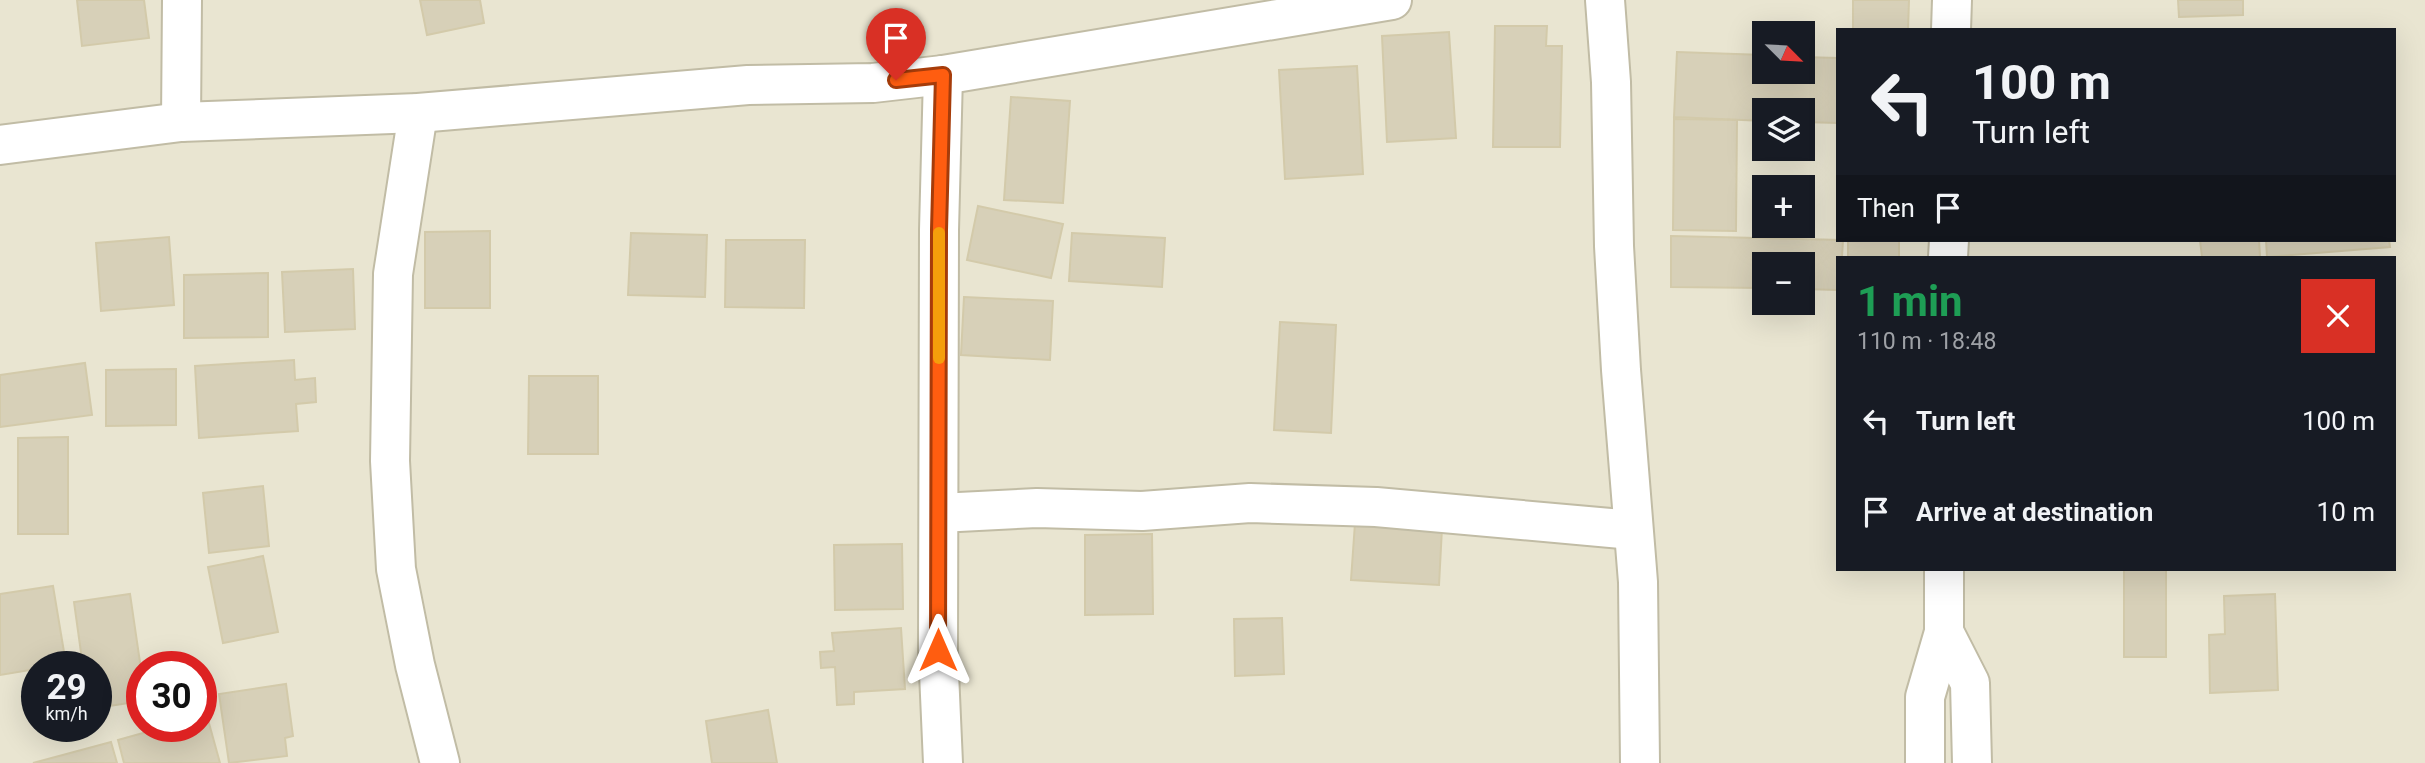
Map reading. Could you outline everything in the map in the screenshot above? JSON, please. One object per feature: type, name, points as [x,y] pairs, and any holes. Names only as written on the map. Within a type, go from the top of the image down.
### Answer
[{"type":"street","points":[[181,122],[182,0]]},
{"type":"street","points":[[0,145],[181,122],[418,113],[748,85],[873,83],[943,75],[1392,0]]},
{"type":"street","points":[[1605,0],[1612,82],[1614,246],[1621,370],[1638,582],[1640,763]]},
{"type":"street","points":[[1951,28],[1952,0]]},
{"type":"street","points":[[943,75],[939,230],[938,650],[943,763]]},
{"type":"street","points":[[418,113],[393,274],[390,461],[396,569],[415,664],[440,763]]},
{"type":"street","points":[[939,513],[1037,508],[1142,511],[1250,503],[1376,507],[1633,530]]},
{"type":"street","points":[[1924,763],[1925,697],[1944,632],[1944,571]]},
{"type":"street","points":[[1944,632],[1970,683],[1972,763]]},
{"type":"shaded area","points":[[0,0],[2425,0],[2425,763],[0,763]]},
{"type":"building","points":[[77,0],[144,0],[149,38],[82,46]]},
{"type":"building","points":[[420,0],[480,0],[484,23],[427,35]]},
{"type":"building","points":[[1853,0],[1909,0],[1908,28],[1853,28]]},
{"type":"building","points":[[2178,0],[2243,0],[2243,15],[2179,17]]},
{"type":"building","points":[[1495,26],[1547,26],[1546,46],[1562,46],[1560,147],[1493,147]]},
{"type":"building","points":[[1449,32],[1456,138],[1387,142],[1382,36]]},
{"type":"building","points":[[1677,52],[1752,55],[1752,84],[1815,84],[1815,57],[1836,58],[1836,123],[1815,122],[1815,98],[1752,98],[1752,120],[1674,117]]},
{"type":"building","points":[[1357,66],[1363,174],[1285,179],[1279,70]]},
{"type":"building","points":[[1011,97],[1070,101],[1063,203],[1004,200]]},
{"type":"building","points":[[1674,119],[1737,120],[1736,231],[1673,230]]},
{"type":"building","points":[[978,206],[1063,224],[1051,278],[967,260]]},
{"type":"building","points":[[490,231],[490,308],[425,308],[425,232]]},
{"type":"building","points":[[631,233],[707,235],[705,297],[628,295]]},
{"type":"building","points":[[1072,233],[1165,238],[1162,287],[1069,281]]},
{"type":"building","points":[[1671,236],[1843,242],[1842,256],[1836,256],[1836,290],[1815,289],[1815,252],[1752,252],[1752,288],[1671,287]]},
{"type":"building","points":[[169,237],[174,305],[101,311],[96,243]]},
{"type":"building","points":[[726,240],[805,240],[804,308],[725,307]]},
{"type":"building","points":[[1848,242],[1899,242],[1899,256],[1848,256]]},
{"type":"building","points":[[2200,242],[2259,242],[2260,256],[2202,256]]},
{"type":"building","points":[[2266,242],[2389,242],[2390,247],[2279,256],[2267,256]]},
{"type":"building","points":[[353,269],[355,329],[285,332],[282,272]]},
{"type":"building","points":[[268,273],[268,337],[184,338],[184,275]]},
{"type":"building","points":[[964,297],[1053,301],[1050,360],[961,355]]},
{"type":"building","points":[[1280,322],[1336,325],[1331,433],[1274,430]]},
{"type":"building","points":[[294,360],[295,380],[315,378],[316,402],[296,404],[298,431],[199,438],[195,366]]},
{"type":"building","points":[[85,363],[92,415],[0,427],[0,375]]},
{"type":"building","points":[[176,369],[176,425],[106,426],[106,370]]},
{"type":"building","points":[[529,376],[598,376],[598,454],[528,454]]},
{"type":"building","points":[[68,437],[68,534],[18,534],[18,438]]},
{"type":"building","points":[[263,486],[269,546],[209,553],[203,493]]},
{"type":"building","points":[[1355,523],[1442,528],[1439,585],[1351,580]]},
{"type":"building","points":[[1152,534],[1153,614],[1085,615],[1085,535]]},
{"type":"building","points":[[902,544],[903,609],[835,610],[834,545]]},
{"type":"building","points":[[263,556],[278,632],[223,643],[208,567]]},
{"type":"building","points":[[2124,571],[2166,571],[2166,657],[2124,657]]},
{"type":"building","points":[[53,586],[64,651],[21,651],[21,672],[0,675],[0,594]]},
{"type":"building","points":[[130,594],[138,651],[126,651],[126,703],[112,706],[112,651],[81,651],[74,602]]},
{"type":"building","points":[[2275,594],[2278,690],[2210,693],[2209,635],[2225,634],[2224,596]]},
{"type":"building","points":[[1282,618],[1284,674],[1235,676],[1234,619]]},
{"type":"building","points":[[901,628],[905,689],[854,692],[854,704],[837,705],[835,667],[821,668],[820,652],[834,651],[832,633]]},
{"type":"building","points":[[286,684],[293,736],[285,738],[287,756],[229,763],[219,694]]},
{"type":"building","points":[[768,710],[777,763],[712,763],[706,721]]},
{"type":"building","points":[[126,738],[126,742],[214,742],[220,763],[124,763],[118,740]]},
{"type":"building","points":[[111,742],[117,763],[33,763]]},
{"type":"slow traffic","points":[[939,233],[939,358]]},
{"type":"route","points":[[896,80],[943,75],[939,230],[938,650]]}]
